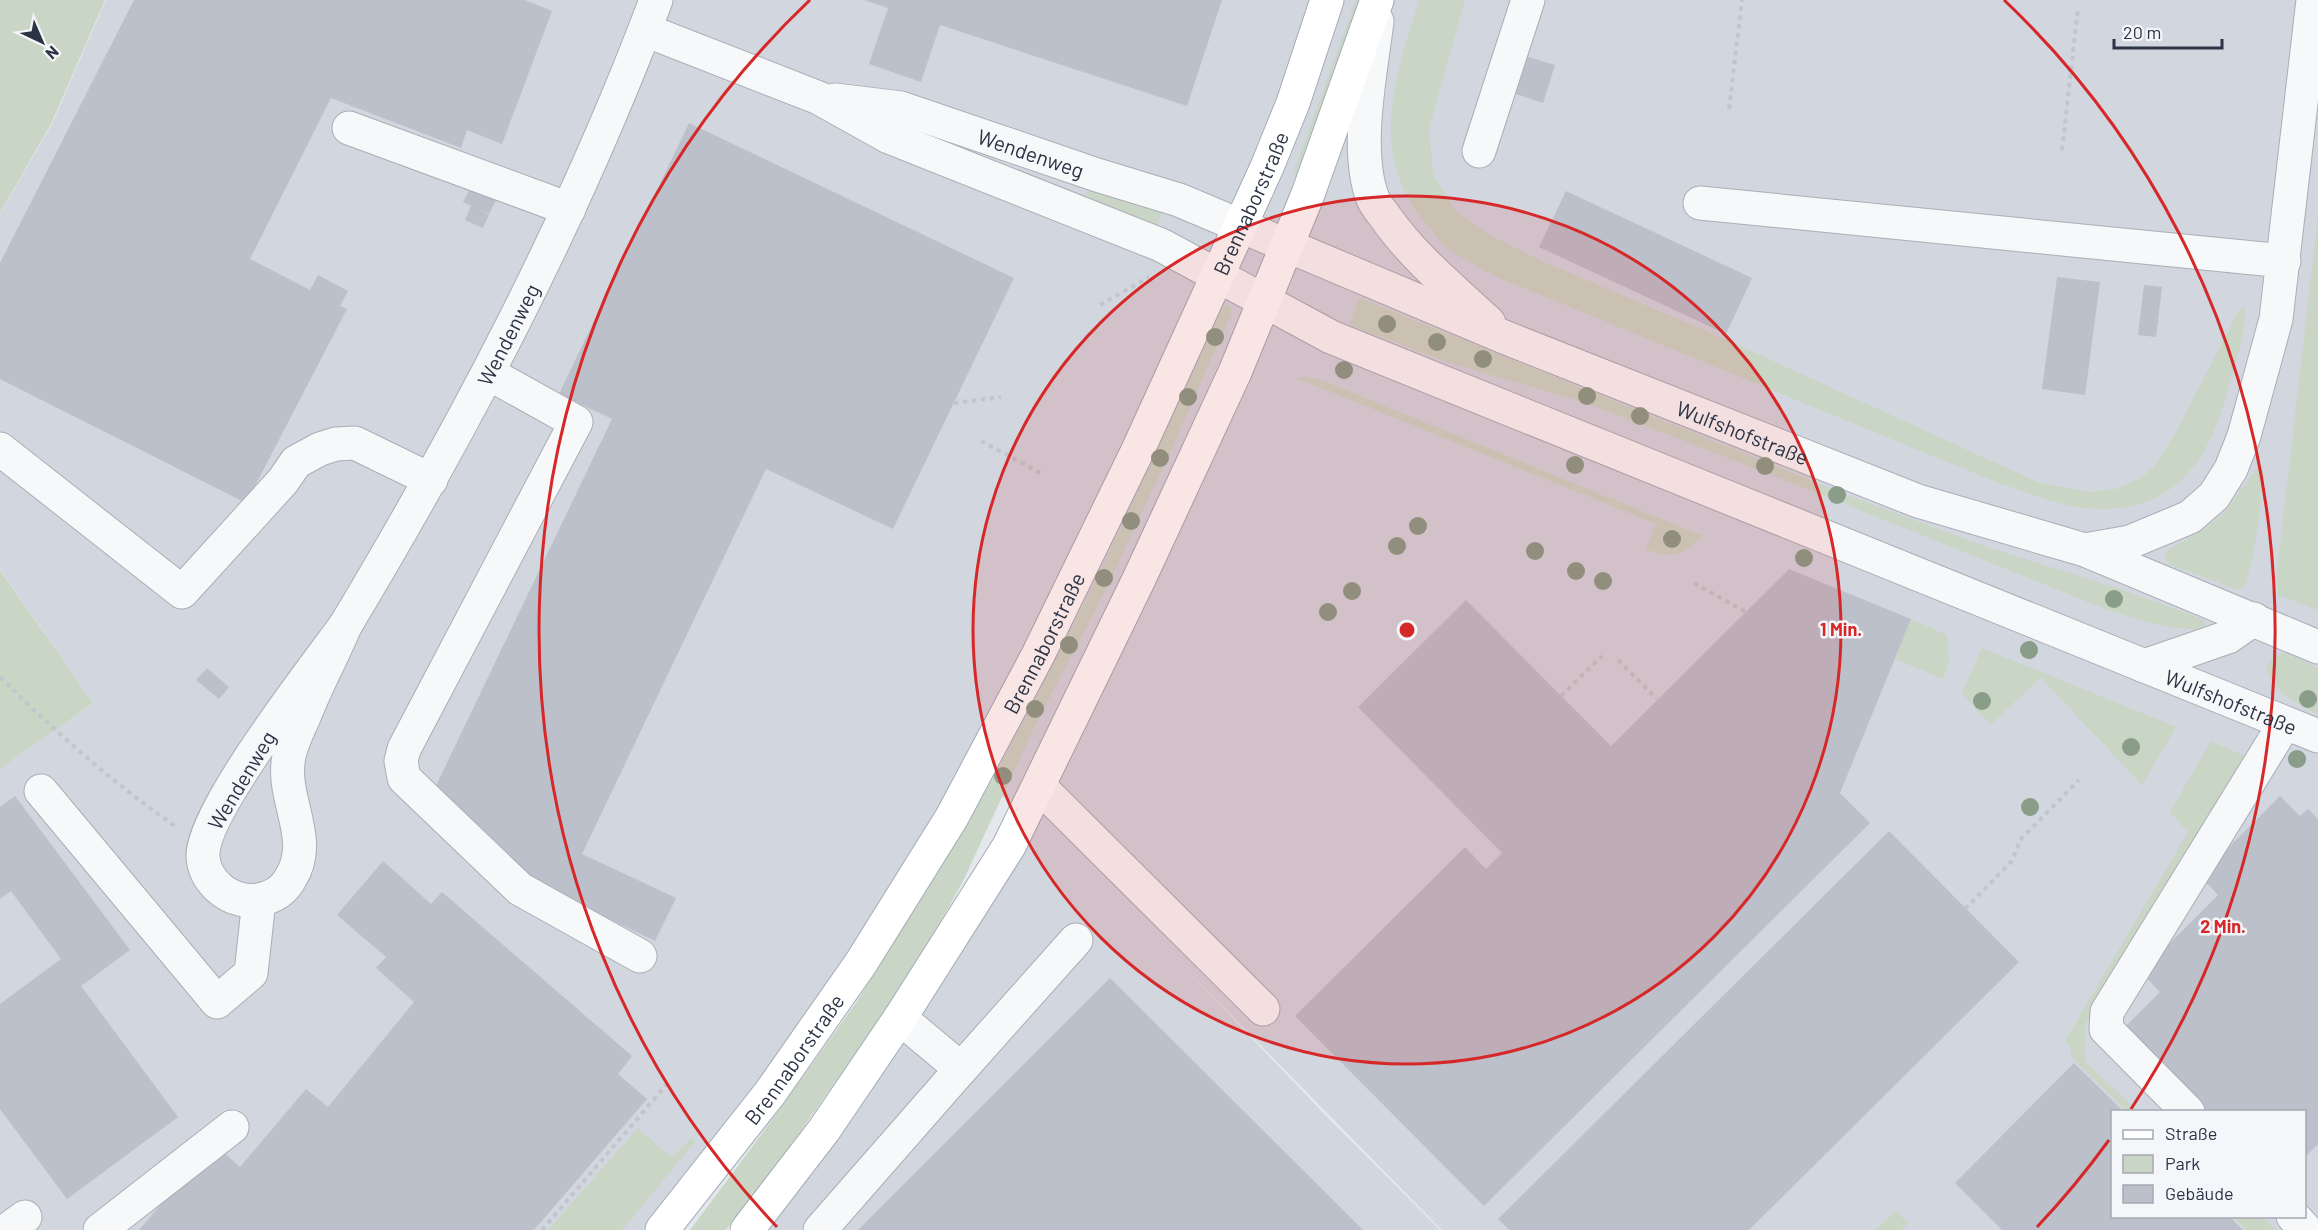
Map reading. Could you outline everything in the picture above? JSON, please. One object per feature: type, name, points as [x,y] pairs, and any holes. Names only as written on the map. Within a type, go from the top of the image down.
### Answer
[{"type":"main road","name":"Brennaborstraße","points":[[662,1230],[770,1093],[796,1056],[861,963],[952,817],[1048,634],[1137,452],[1293,103],[1327,0]]},
{"type":"main road","points":[[747,1230],[824,1130],[900,1018],[1009,846],[1188,476],[1308,194],[1378,0]]},
{"type":"street","name":"Wendenweg","points":[[345,626],[310,702],[289,755],[288,777],[292,806],[301,840],[296,871],[278,893],[259,900],[248,901],[230,896],[209,878],[202,858],[210,829],[251,756],[345,626],[431,480],[488,373],[569,209],[656,0]]},
{"type":"street","points":[[1378,0],[1364,132],[1366,168],[1373,200],[1396,232],[1422,261],[1504,337]]},
{"type":"street","points":[[1479,151],[1528,0]]},
{"type":"street","points":[[2085,550],[2130,542],[2190,517],[2214,496],[2231,469],[2244,436],[2276,318],[2313,0]]},
{"type":"street","name":"Wendenweg","points":[[645,30],[819,98],[889,137],[1161,245],[1216,276]]},
{"type":"street","name":"Wendenweg","points":[[819,98],[902,108],[1097,176],[1179,200],[1239,226]]},
{"type":"street","points":[[349,128],[569,209]]},
{"type":"street","points":[[1700,203],[2284,261]]},
{"type":"street","name":"Wulfshofstraße","points":[[1239,226],[1504,337],[1918,501],[2085,550],[2318,647]]},
{"type":"street","name":"Wulfshofstraße","points":[[1216,276],[1331,337],[2318,736]]},
{"type":"street","points":[[488,373],[576,422],[404,749],[402,771],[404,778],[519,889],[640,956]]},
{"type":"street","points":[[0,449],[182,592],[283,481],[296,462],[320,449],[336,444],[356,443],[431,480]]},
{"type":"street","name":"Wulfshofstraße","points":[[2144,666],[2228,637],[2254,619]]},
{"type":"street","points":[[2186,1110],[2106,1029],[2107,1012],[2285,723]]},
{"type":"street","points":[[1039,786],[1263,1009]]},
{"type":"street","points":[[41,791],[217,1002],[250,973],[259,900]]},
{"type":"street","points":[[820,1230],[1076,940]]},
{"type":"street","points":[[900,1018],[961,1069]]},
{"type":"street","points":[[99,1230],[232,1127]]},
{"type":"street","points":[[2295,1218],[2306,1230]]},
{"type":"path","points":[[1729,109],[1742,0]]},
{"type":"path","points":[[2062,150],[2078,8]]},
{"type":"path","points":[[1100,305],[1143,281]]},
{"type":"path","points":[[954,404],[1001,398]]},
{"type":"path","points":[[981,441],[1044,475]]},
{"type":"path","points":[[1694,583],[1746,612]]},
{"type":"path","points":[[1561,696],[1602,656]]},
{"type":"path","points":[[1618,660],[1657,699]]},
{"type":"path","points":[[0,677],[67,741],[143,803],[188,832],[210,829]]},
{"type":"path","points":[[1965,909],[2012,861],[2020,840],[2079,780]]},
{"type":"path","points":[[542,1230],[667,1084]]},
{"type":"shaded area","points":[[106,0],[2318,0],[2318,1230],[1442,1230],[1176,959],[1329,1119],[1440,1230],[758,1230],[1034,814],[965,776],[859,950],[651,1230],[0,1230],[0,769],[93,703],[0,569],[0,214],[52,124]]},
{"type":"green space","points":[[0,0],[105,0],[51,124],[0,213]]},
{"type":"green space","points":[[1356,0],[1367,0],[1302,178],[1293,174]]},
{"type":"green space","points":[[1419,0],[1465,0],[1429,128],[1433,174],[1457,213],[1492,236],[1535,258],[1734,343],[2037,482],[2090,492],[2116,489],[2139,479],[2154,467],[2177,430],[2240,308],[2245,307],[2244,329],[2239,350],[2219,419],[2208,443],[2195,464],[2180,481],[2161,495],[2139,504],[2113,509],[2084,508],[2063,504],[2001,484],[1497,277],[1443,244],[1409,199],[1397,172],[1392,144],[1391,116],[1402,59]]},
{"type":"green space","points":[[1089,188],[1162,211],[1157,226],[1089,198],[1087,192]]},
{"type":"green space","points":[[2318,215],[2318,610],[2278,595],[2277,572]]},
{"type":"green space","points":[[1359,298],[1842,493],[1987,547],[2120,589],[2200,618],[2205,622],[2205,626],[2202,629],[2189,629],[2165,626],[2105,609],[1587,403],[1447,362],[1350,325]]},
{"type":"green space","points":[[1226,305],[1232,308],[1230,316],[1172,448],[1104,593],[1035,726],[963,881],[928,944],[867,1037],[790,1146],[726,1230],[690,1230],[856,1003],[996,774],[1098,577],[1222,309]]},
{"type":"green space","points":[[1309,377],[1324,381],[1703,536],[1689,548],[1677,554],[1663,554],[1646,549],[1656,524],[1296,378]]},
{"type":"green space","points":[[2261,468],[2264,472],[2257,530],[2244,587],[2238,590],[2169,564],[2165,557],[2168,550],[2209,526],[2223,514],[2256,470]]},
{"type":"green space","points":[[0,570],[93,703],[0,769]]},
{"type":"green space","points":[[1911,619],[1947,635],[1949,662],[1943,679],[1895,659]]},
{"type":"green space","points":[[1982,648],[2176,727],[2142,785],[2043,680],[2044,675],[1990,725],[1962,693]]},
{"type":"green space","points":[[2287,653],[2318,668],[2318,714],[2280,691],[2270,677],[2266,669],[2269,663],[2276,656]]},
{"type":"green space","points":[[2211,741],[2245,756],[2085,1025],[2085,1061],[2136,1110],[2126,1110],[2071,1057],[2071,1047],[2065,1041],[2188,832],[2170,812]]},
{"type":"green space","points":[[638,1128],[672,1158],[691,1138],[695,1142],[622,1230],[548,1230]]},
{"type":"green space","points":[[1895,1210],[1908,1223],[1902,1230],[1875,1230]]},
{"type":"green space","points":[[2234,1218],[2264,1218],[2276,1230],[2246,1230]]},
{"type":"building","points":[[134,0],[525,0],[552,11],[502,144],[467,130],[461,148],[331,98],[250,259],[310,290],[318,275],[348,291],[340,306],[347,309],[246,503],[0,379],[0,263]]},
{"type":"building","points":[[864,0],[1222,0],[1187,106],[940,25],[921,82],[869,64],[888,8]]},
{"type":"building","points":[[1525,56],[1555,65],[1543,103],[1513,93]]},
{"type":"building","points":[[689,123],[1014,278],[893,529],[766,469],[582,854],[676,898],[655,941],[532,882],[432,794],[612,419],[559,394]]},
{"type":"building","points":[[470,188],[496,200],[489,214],[480,210],[489,215],[483,228],[465,220],[471,206],[463,202]]},
{"type":"building","points":[[1566,191],[1752,278],[1726,334],[1539,247]]},
{"type":"building","points":[[2057,277],[2100,282],[2085,395],[2042,389]]},
{"type":"building","points":[[2144,285],[2162,287],[2156,337],[2138,335]]},
{"type":"building","points":[[1789,569],[1911,619],[1840,793],[1870,823],[1484,1206],[1295,1016],[1465,847],[1486,869],[1502,853],[1358,707],[1466,600],[1611,746]]},
{"type":"building","points":[[207,668],[229,687],[219,699],[196,680]]},
{"type":"building","points":[[15,796],[130,950],[81,986],[178,1117],[67,1199],[0,1109],[0,1004],[61,959],[11,891],[0,899],[0,807]]},
{"type":"building","points":[[2280,796],[2300,816],[2308,809],[2318,819],[2318,1144],[2306,1156],[2306,1110],[2205,1110],[2124,1028],[2160,992],[2141,972],[2218,895],[2200,876]]},
{"type":"building","points":[[1889,831],[2019,962],[1749,1230],[1509,1230],[1498,1219]]},
{"type":"building","points":[[383,861],[431,904],[442,892],[632,1056],[618,1074],[647,1099],[534,1230],[139,1230],[180,1182],[222,1151],[240,1167],[306,1089],[328,1107],[414,1002],[376,968],[386,957],[337,915]]},
{"type":"building","points":[[1110,978],[1363,1230],[858,1230]]},
{"type":"building","points":[[2074,1063],[2122,1110],[2111,1110],[2111,1218],[2231,1218],[2243,1230],[2002,1230],[1955,1183]]}]
